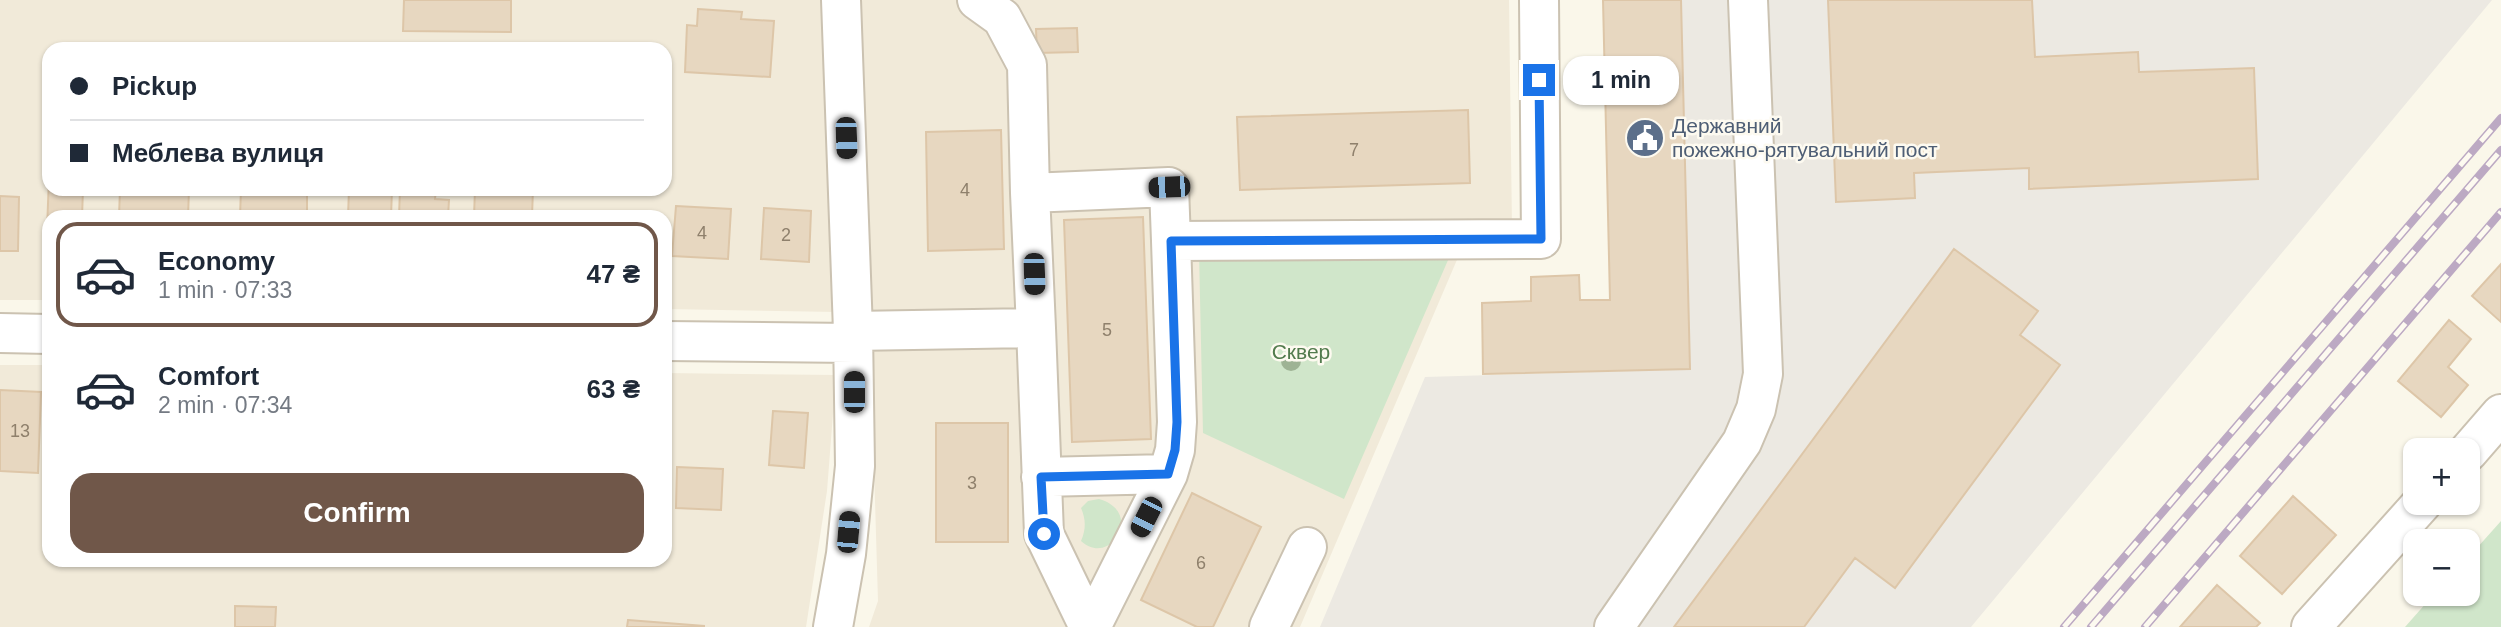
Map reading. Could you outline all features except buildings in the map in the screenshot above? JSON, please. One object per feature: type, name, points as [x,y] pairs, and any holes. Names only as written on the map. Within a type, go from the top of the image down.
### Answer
[{"type":"street","points":[[833,627],[846,554],[855,466],[841,0]]},
{"type":"street","points":[[977,0],[1002,18],[1027,65],[1044,534],[1090,627]]},
{"type":"street","points":[[1171,241],[1541,239],[1539,0]]},
{"type":"street","points":[[1614,627],[1742,442],[1756,409],[1763,374],[1748,0]]},
{"type":"street","points":[[1030,193],[1169,187],[1177,422],[1175,450],[1168,474],[1090,627]]},
{"type":"street","points":[[672,341],[853,337],[1036,328]]},
{"type":"street","points":[[0,333],[42,334]]},
{"type":"street","points":[[2480,438],[2501,414]]},
{"type":"street","points":[[1041,477],[1168,474]]},
{"type":"street","points":[[2312,627],[2411,515]]},
{"type":"street","points":[[1269,627],[1307,547]]},
{"type":"shaded area","points":[[0,0],[825,0],[838,312],[672,309],[672,210],[42,210],[42,300],[0,300]]},
{"type":"shaded area","points":[[860,0],[1509,0],[1512,228],[1468,234],[1300,627],[869,627],[878,601]]},
{"type":"shaded area","points":[[1681,0],[2492,0],[1971,627],[1320,627],[1425,377],[1690,369]]},
{"type":"shaded area","points":[[0,365],[42,365],[42,567],[672,567],[672,373],[836,375],[827,491],[806,627],[0,627]]},
{"type":"green space","name":"Сквер","points":[[1452,251],[1344,499],[1203,433],[1199,252]]},
{"type":"green space","points":[[1099,499],[1113,506],[1120,515],[1121,525],[1112,543],[1103,548],[1092,547],[1081,541],[1085,524],[1081,508],[1088,501]]},
{"type":"green space","points":[[2501,521],[2501,627],[2405,627],[2424,606],[2480,606],[2480,545]]},
{"type":"railway","points":[[2064,627],[2501,118]]},
{"type":"railway","points":[[2091,627],[2501,150]]},
{"type":"railway","points":[[2145,627],[2501,212]]},
{"type":"place","name":"Державний пожежно-рятувальний пост","points":[[1645,138]]},
{"type":"route","points":[[1044,534],[1041,477],[1168,474],[1175,450],[1177,422],[1171,241],[1541,239],[1539,80]]}]
